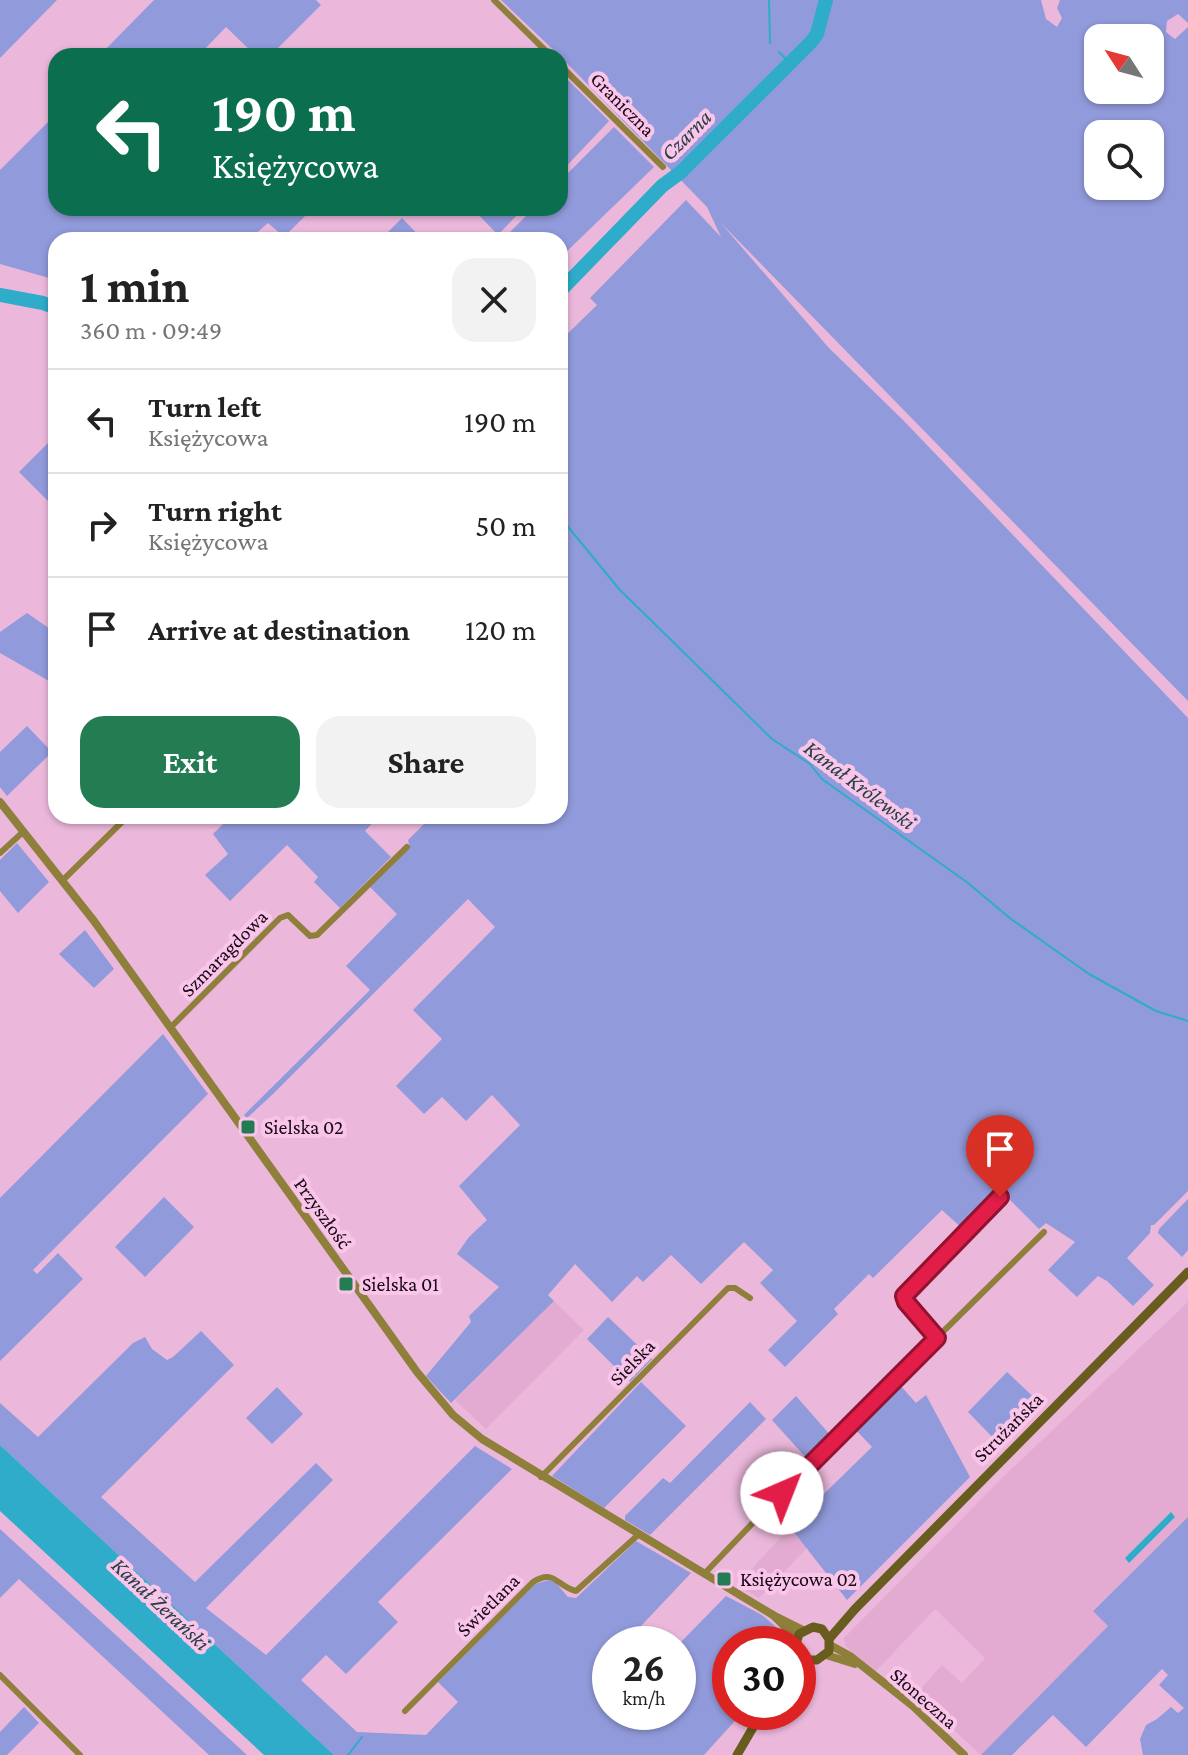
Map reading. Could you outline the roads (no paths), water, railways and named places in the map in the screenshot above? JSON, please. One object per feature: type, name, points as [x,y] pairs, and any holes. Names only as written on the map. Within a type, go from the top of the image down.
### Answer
[{"type":"main road","name":"Strużańska","points":[[828,1646],[855,1609],[1188,1272]]},
{"type":"main road","name":"Strużańska","points":[[822,1629],[855,1609]]},
{"type":"main road","points":[[816,1628],[822,1629],[828,1646],[816,1659]]},
{"type":"main road","points":[[737,1755],[752,1730]]},
{"type":"street","points":[[494,0],[543,48]]},
{"type":"street","name":"Graniczna","points":[[568,73],[663,167]]},
{"type":"street","name":"Przyszłość","points":[[0,802],[62,881],[436,1395],[468,1428],[541,1477],[773,1615],[782,1626]]},
{"type":"street","points":[[62,881],[120,824]]},
{"type":"street","points":[[0,853],[23,832]]},
{"type":"street","name":"Szmaragdowa","points":[[170,1028],[280,918],[288,915],[310,936],[317,935],[407,847]]},
{"type":"street","points":[[937,1338],[904,1296],[1000,1197]]},
{"type":"street","points":[[704,1574],[814,1459],[1044,1232]]},
{"type":"street","name":"Sielska","points":[[541,1477],[728,1288],[735,1288],[750,1298]]},
{"type":"street","name":"Świetlana","points":[[405,1711],[533,1582],[542,1577],[552,1577],[572,1591],[580,1590],[638,1535]]},
{"type":"street","name":"Słoneczna","points":[[828,1646],[863,1667],[913,1706],[964,1755]]},
{"type":"street","points":[[0,1675],[80,1755]]},
{"type":"water","name":"Kanał Żerański","points":[[0,1445],[334,1755],[264,1755],[0,1511]]},
{"type":"water","points":[[1171,1512],[1175,1517],[1129,1563],[1125,1558]]},
{"type":"waterway","points":[[769,0],[770,43]]},
{"type":"waterway","name":"Czarna","points":[[568,283],[662,186],[681,172],[812,41],[817,34],[826,0]]},
{"type":"waterway","points":[[779,52],[790,63]]},
{"type":"waterway","name":"Czarna","points":[[0,295],[48,305]]},
{"type":"waterway","name":"Kanał Królewski","points":[[568,527],[619,589],[772,739],[810,764],[822,779],[1089,974],[1156,1011],[1188,1021]]},
{"type":"waterway","points":[[348,1755],[362,1737]]},
{"type":"place","name":"Sielska 02","points":[[248,1127]]},
{"type":"place","name":"Sielska 01","points":[[346,1284]]},
{"type":"place","name":"Księżycowa 02","points":[[724,1579]]}]
